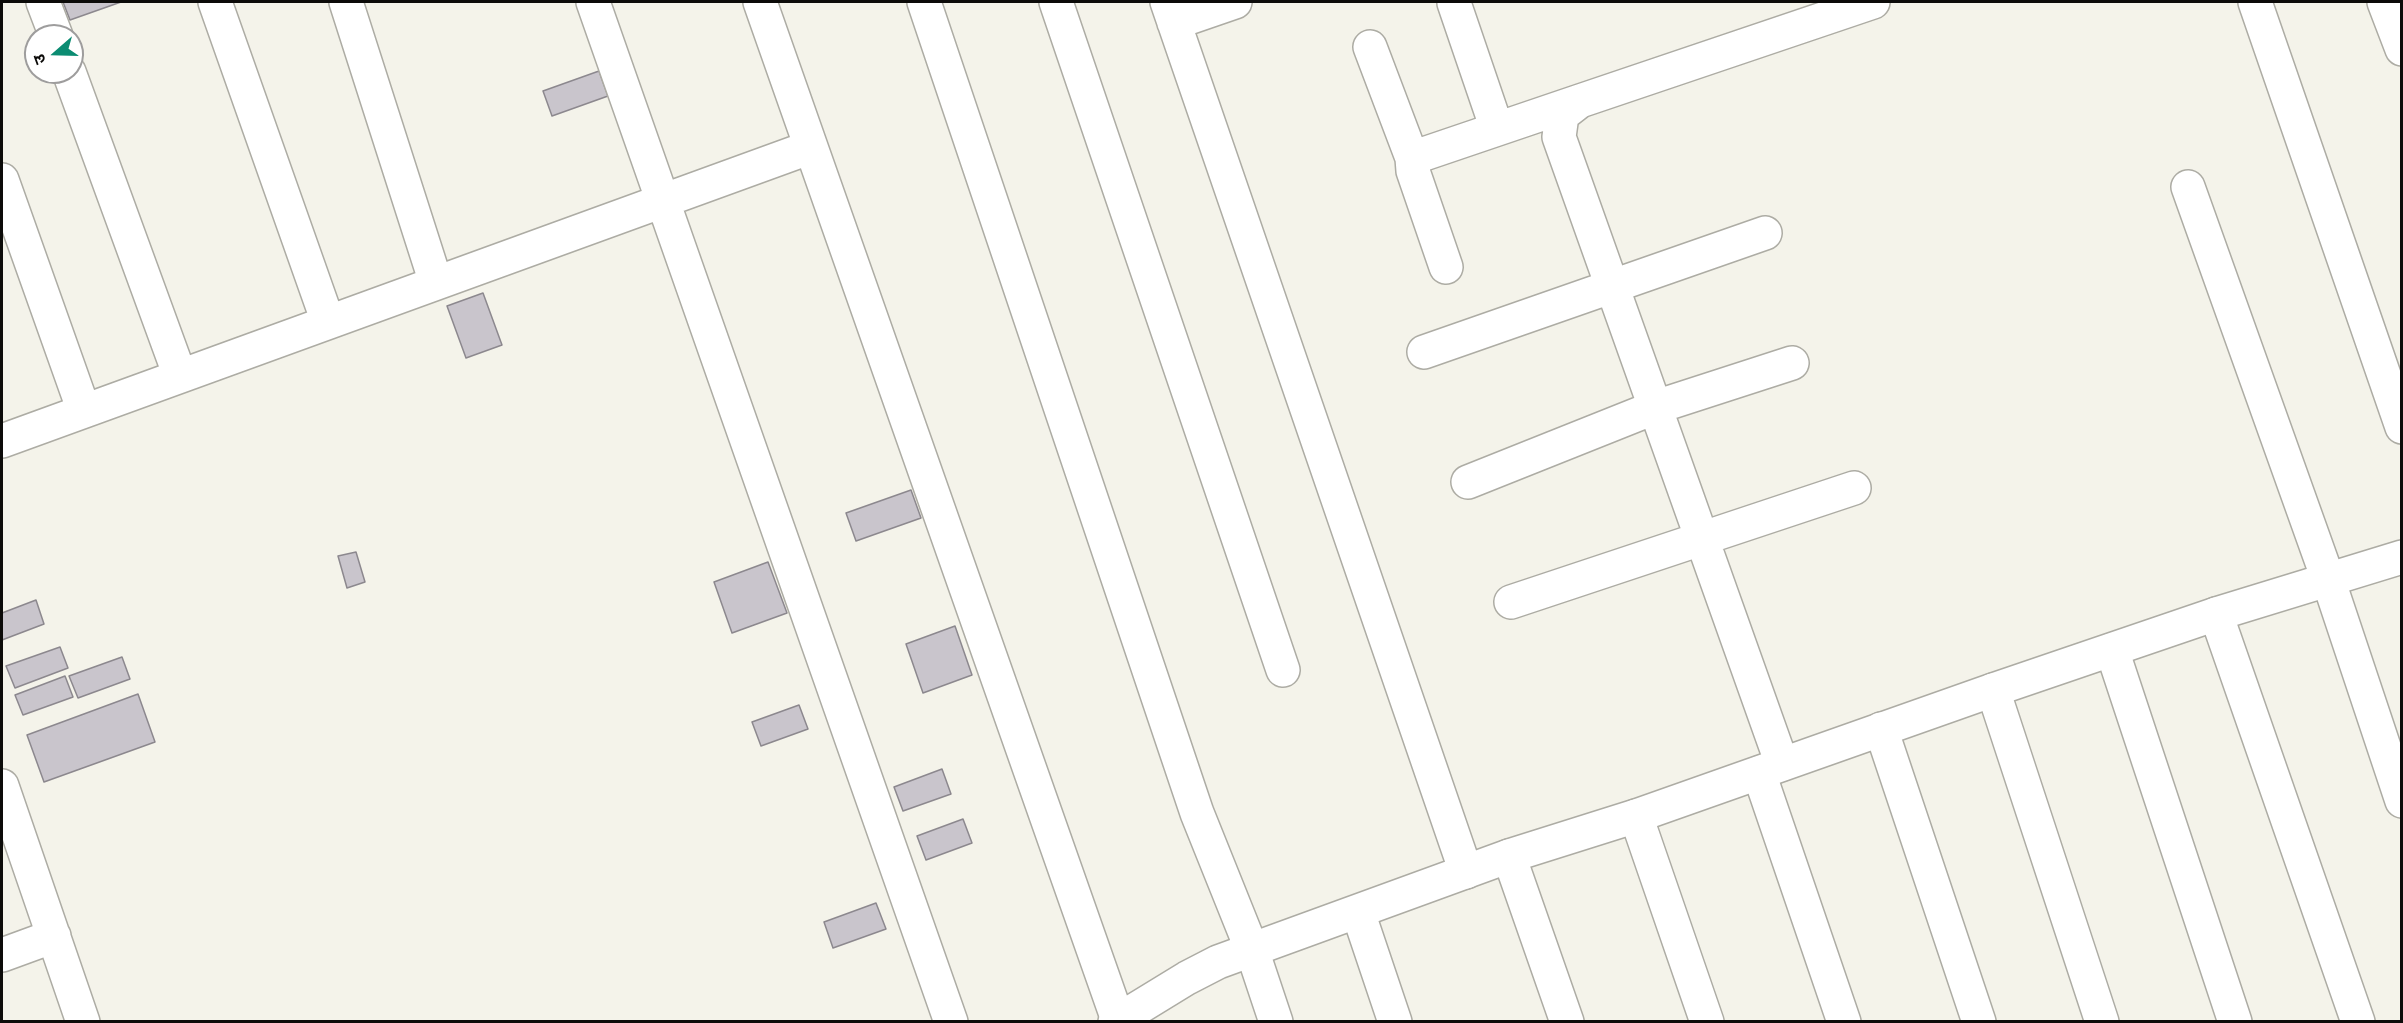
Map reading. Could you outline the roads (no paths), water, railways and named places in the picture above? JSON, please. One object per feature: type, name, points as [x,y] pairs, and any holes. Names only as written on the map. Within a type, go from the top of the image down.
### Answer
[{"type":"street","points":[[43,2],[51,24]]},
{"type":"street","points":[[215,2],[328,322]]},
{"type":"street","points":[[346,2],[436,283]]},
{"type":"street","points":[[593,2],[951,1022]]},
{"type":"street","points":[[760,2],[1116,1021],[1187,978],[1237,955],[1509,856],[1636,816],[2216,614],[2402,557]]},
{"type":"street","points":[[924,2],[1197,813],[1237,955],[1276,1022]]},
{"type":"street","points":[[1056,2],[1282,670]]},
{"type":"street","points":[[1235,2],[1171,12],[1466,872]]},
{"type":"street","points":[[1412,158],[1873,2]]},
{"type":"street","points":[[2256,2],[2402,427]]},
{"type":"street","points":[[2384,2],[2402,50]]},
{"type":"street","points":[[1454,3],[1497,129]]},
{"type":"street","points":[[1370,47],[1412,158],[1413,171],[1446,267]]},
{"type":"street","points":[[73,84],[180,376]]},
{"type":"street","points":[[1580,101],[1562,115],[1559,137],[1702,539],[1844,1022]]},
{"type":"street","points":[[2,441],[811,147]]},
{"type":"street","points":[[2,180],[84,411]]},
{"type":"street","points":[[2188,187],[2328,579],[2402,801]]},
{"type":"street","points":[[1424,352],[1765,233]]},
{"type":"street","points":[[1468,482],[1656,407],[1792,363]]},
{"type":"street","points":[[1511,602],[1854,488]]},
{"type":"street","points":[[2216,614],[2358,1022]]},
{"type":"street","points":[[2112,650],[2235,1022]]},
{"type":"street","points":[[1993,690],[2102,1022]]},
{"type":"street","points":[[1881,729],[1979,1022]]},
{"type":"street","points":[[3,795],[83,1022]]},
{"type":"street","points":[[1636,816],[1707,1022]]},
{"type":"street","points":[[1509,856],[1567,1022]]},
{"type":"street","points":[[1358,912],[1395,1022]]},
{"type":"street","points":[[2,955],[54,936]]}]
